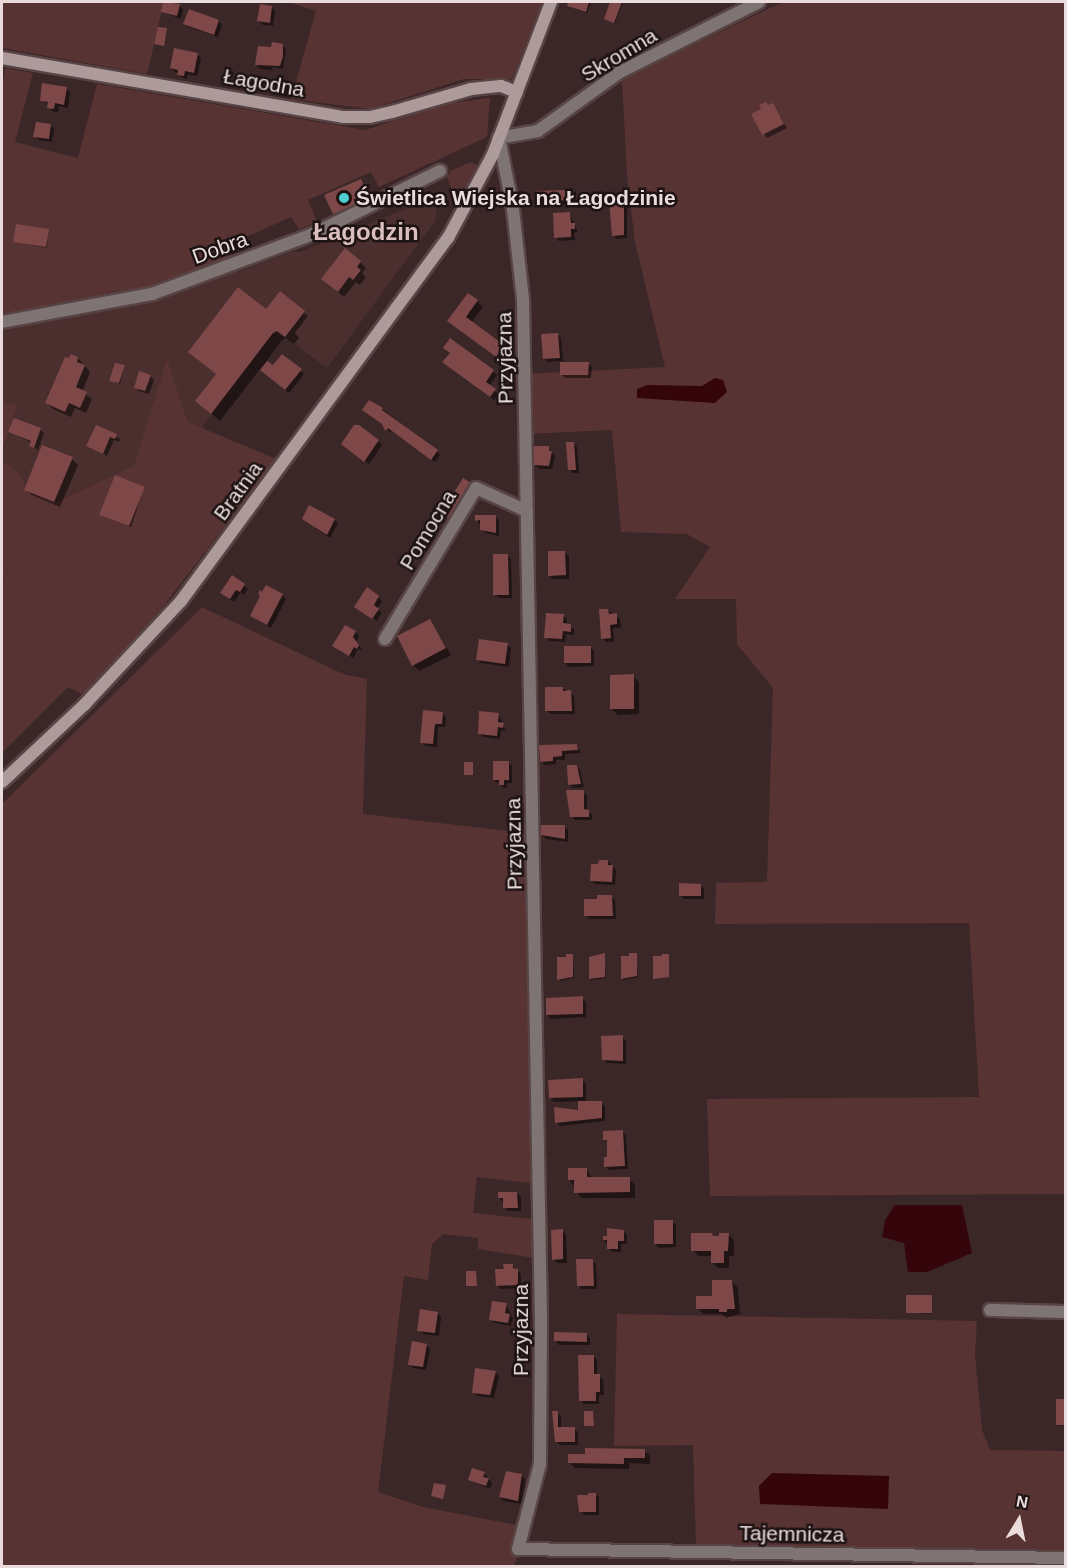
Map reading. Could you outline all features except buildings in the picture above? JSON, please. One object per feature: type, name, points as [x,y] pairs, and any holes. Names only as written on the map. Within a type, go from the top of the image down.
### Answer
[{"type":"street","name":"Bratnia","points":[[2,782],[85,704],[181,602],[448,238],[499,138],[551,2]]},
{"type":"street","name":"Skromna","points":[[499,138],[537,131],[620,72],[759,2]]},
{"type":"street","name":"Łagodna","points":[[2,58],[344,117],[370,117],[471,89],[501,86],[516,92]]},
{"type":"street","name":"Przyjazna","points":[[499,138],[513,209],[523,300],[541,1318],[540,1464],[518,1549]]},
{"type":"street","name":"Dobra","points":[[2,322],[152,294],[313,234],[440,171]]},
{"type":"street","name":"Pomocna","points":[[385,639],[476,488],[527,511]]},
{"type":"street","points":[[990,1310],[1065,1312]]},
{"type":"street","name":"Tajemnicza","points":[[518,1549],[1065,1558]]},
{"type":"shaded area","points":[[2,2],[164,2],[147,74],[2,48]]},
{"type":"shaded area","points":[[288,2],[542,2],[512,79],[464,79],[370,109],[291,99],[316,11]]},
{"type":"shaded area","points":[[783,2],[1065,2],[1065,1194],[710,1196],[707,1099],[979,1097],[969,923],[715,924],[716,883],[767,882],[773,688],[737,644],[736,599],[675,599],[710,547],[687,534],[621,532],[612,430],[526,434],[525,374],[665,367],[635,242],[627,176],[622,79]]},
{"type":"shaded area","points":[[5,68],[33,73],[15,142],[78,158],[97,84],[365,130],[450,103],[490,98],[487,137],[379,187],[371,172],[308,200],[317,222],[299,229],[291,217],[228,245],[232,258],[141,291],[116,291],[2,322],[2,87]]},
{"type":"shaded area","points":[[471,162],[478,166],[466,188],[460,192],[452,190],[447,178],[450,171]]},
{"type":"shaded area","points":[[427,200],[437,210],[435,221],[327,368],[285,337],[273,333],[201,428],[188,422],[167,360],[135,466],[57,502],[24,489],[23,480],[11,465],[2,462],[2,452],[18,407],[2,402],[2,322],[116,291],[141,291],[232,258],[238,272],[294,251],[300,252]]},
{"type":"shaded area","points":[[167,359],[188,422],[276,459],[162,608],[83,695],[68,687],[2,753],[2,580],[10,569],[2,579],[2,462],[11,465],[23,480],[25,490],[57,502],[134,466]]},
{"type":"shaded area","points":[[715,378],[723,380],[727,392],[715,403],[637,398],[637,389],[647,385],[702,386]]},
{"type":"shaded area","points":[[2,402],[18,406],[2,452]]},
{"type":"shaded area","points":[[202,607],[343,674],[367,679],[363,814],[534,834],[539,1184],[477,1177],[473,1213],[542,1220],[541,1259],[478,1249],[478,1238],[443,1234],[432,1244],[428,1280],[404,1276],[378,1492],[423,1507],[527,1527],[514,1566],[2,1566],[2,804]]},
{"type":"shaded area","points":[[895,1205],[962,1205],[972,1253],[927,1272],[908,1272],[904,1243],[882,1237],[885,1220]]},
{"type":"shaded area","points":[[617,1314],[977,1321],[975,1354],[982,1430],[990,1450],[1065,1451],[1065,1551],[1013,1553],[696,1548],[693,1445],[614,1446]]},
{"type":"shaded area","points":[[772,1473],[889,1476],[888,1509],[760,1504],[759,1486]]},
{"type":"place","name":"Świetlica Wiejska na Łagodzinie","points":[[344,198]]},
{"type":"district","name":"Łagodzin","points":[[366,232]]}]
